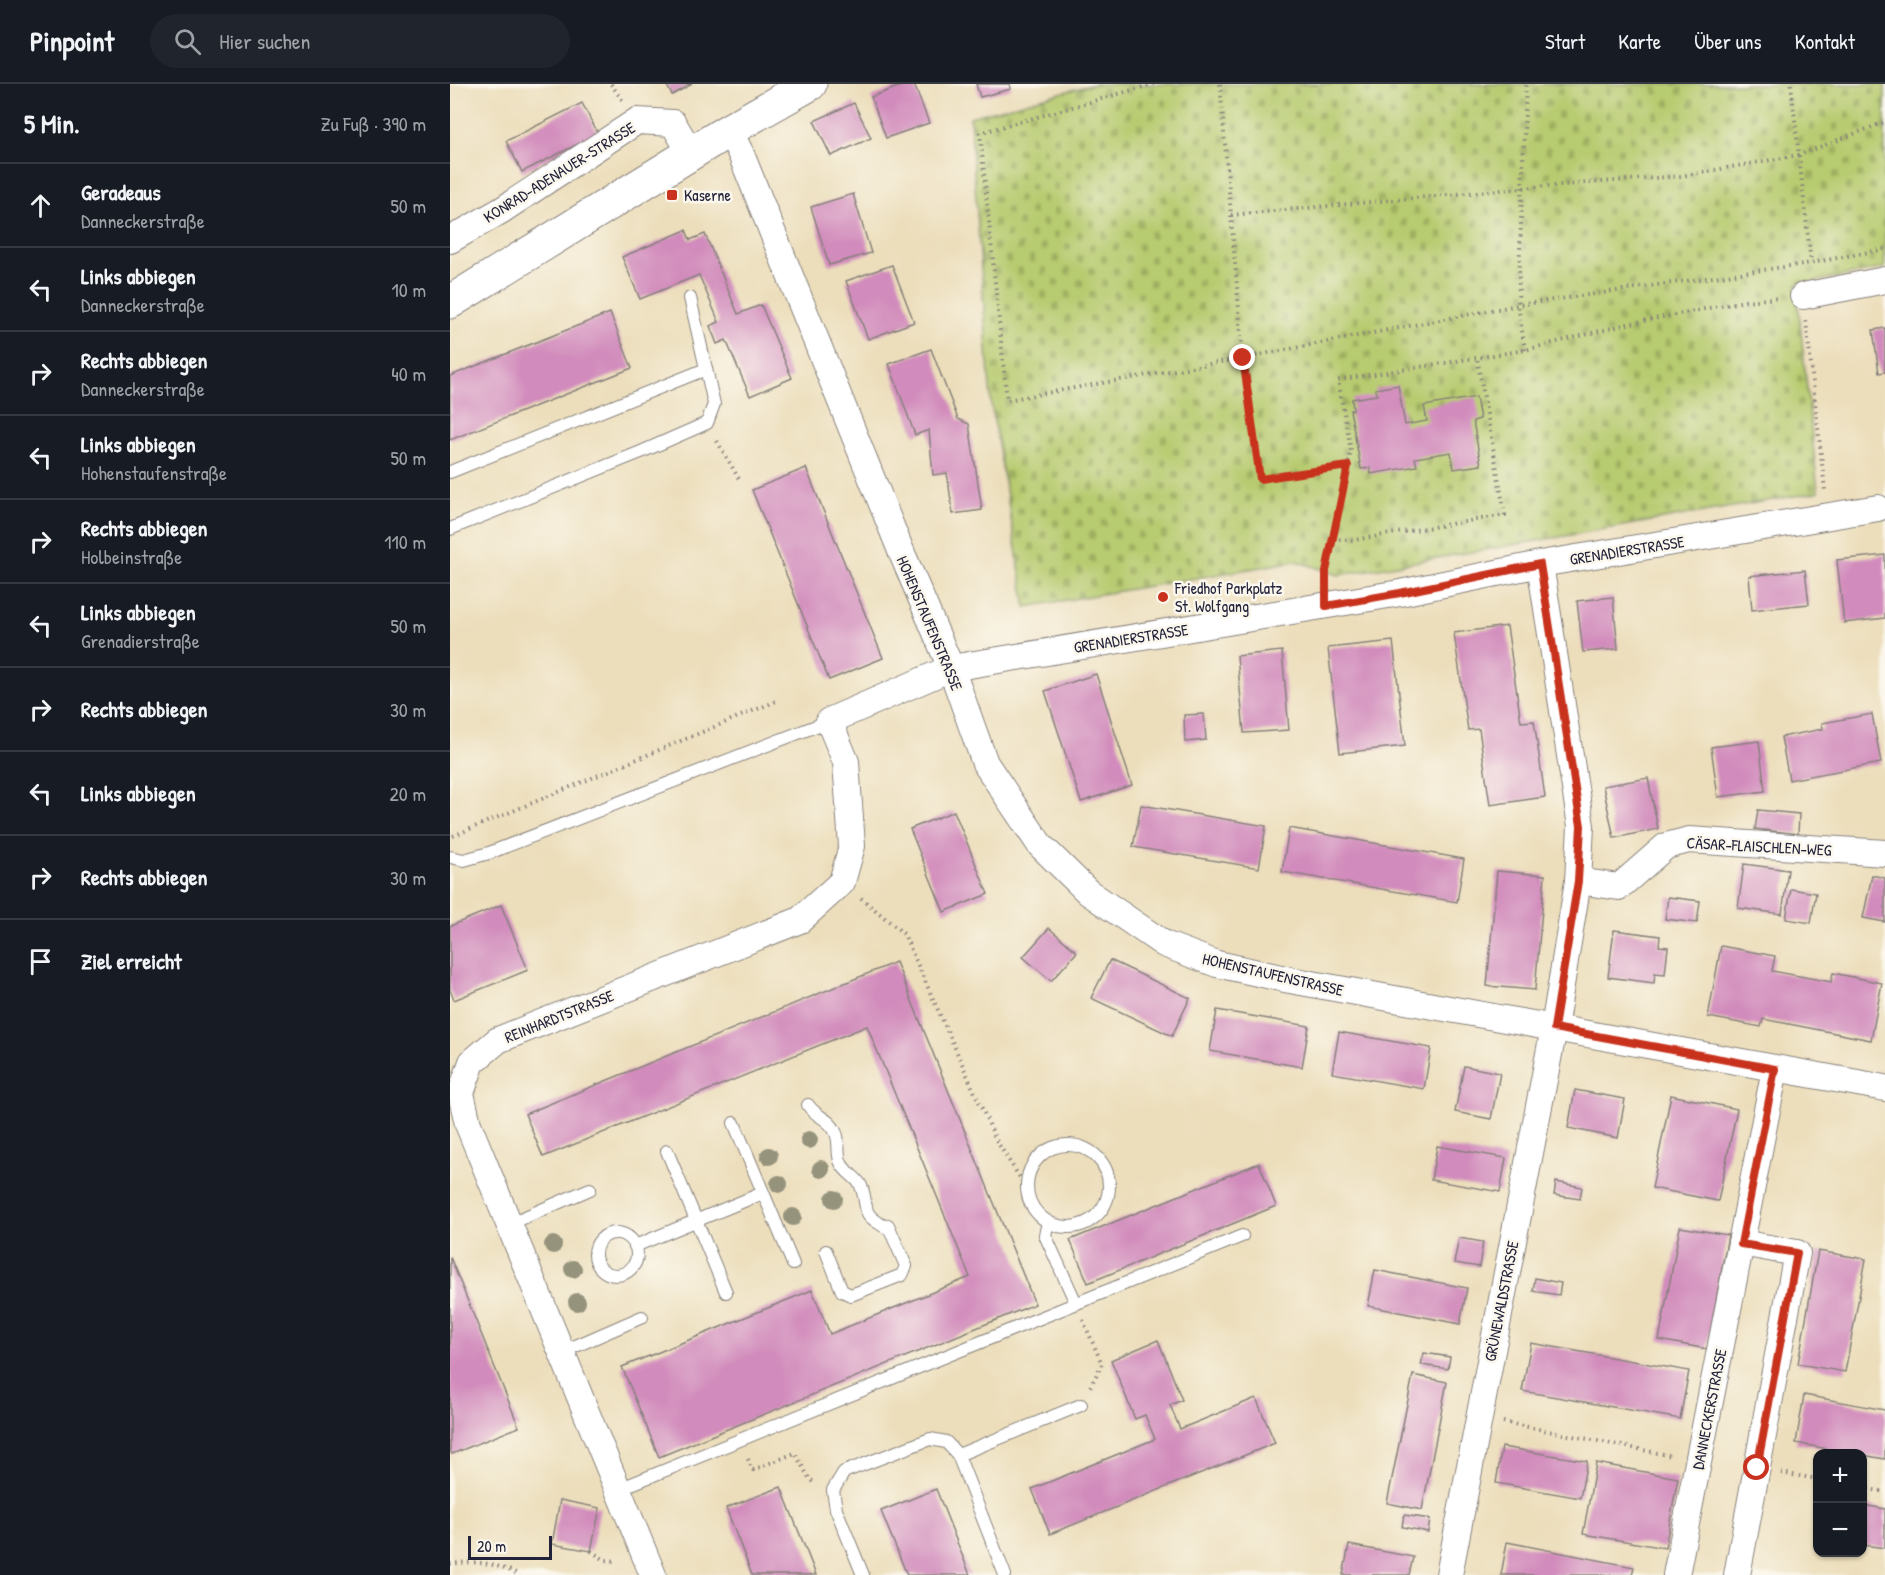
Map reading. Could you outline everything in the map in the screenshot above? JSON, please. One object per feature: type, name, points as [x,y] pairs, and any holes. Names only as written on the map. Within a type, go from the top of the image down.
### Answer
[{"type":"main road","points":[[450,302],[691,153],[810,84]]},
{"type":"street","name":"KONRAD-ADENAUER-STRASSE","points":[[450,240],[502,210],[637,122],[674,123],[691,153]]},
{"type":"street","name":"HOHENSTAUFENSTRASSE","points":[[729,130],[741,154],[901,551],[951,668],[985,763],[1040,845],[1088,892],[1164,944],[1217,964],[1290,980],[1885,1088]]},
{"type":"street","points":[[1803,296],[1885,280]]},
{"type":"street","name":"GRENADIERSTRASSE","points":[[951,668],[1326,606],[1540,564],[1878,508]]},
{"type":"street","name":"GRÜNEWALDSTRASSE","points":[[1449,1575],[1554,1028],[1578,881],[1581,826],[1540,564]]},
{"type":"street","points":[[842,882],[852,846],[846,762],[829,721],[951,668]]},
{"type":"street","name":"CÄSAR-FLAISCHLEN-WEG","points":[[1578,881],[1619,887],[1666,846],[1689,840],[1885,853]]},
{"type":"street","name":"REINHARDTSTRASSE","points":[[653,1575],[468,1124],[461,1093],[472,1062],[498,1040],[800,920],[842,882]]},
{"type":"street","name":"DANNECKERSTRASSE","points":[[1676,1575],[1775,1069]]},
{"type":"street","points":[[1737,1575],[1797,1253],[1741,1244]]},
{"type":"lane","points":[[450,529],[707,423],[714,404],[690,298]]},
{"type":"lane","points":[[450,472],[706,369]]},
{"type":"lane","points":[[450,857],[464,860],[489,853],[829,721]]},
{"type":"lane","points":[[808,1105],[814,1114],[825,1120],[836,1131],[841,1166],[861,1186],[867,1211],[871,1217],[886,1226],[906,1266],[903,1275],[851,1295],[845,1294],[842,1292],[826,1251]]},
{"type":"lane","points":[[735,1123],[793,1264]]},
{"type":"lane","points":[[1068,1145],[1081,1147],[1102,1163],[1109,1189],[1105,1202],[1098,1213],[1087,1222],[1074,1226],[1061,1226],[1048,1222],[1030,1202],[1027,1189],[1028,1176],[1033,1163],[1042,1154],[1054,1148],[1068,1145]]},
{"type":"lane","points":[[667,1151],[726,1292]]},
{"type":"lane","points":[[509,1224],[590,1189]]},
{"type":"lane","points":[[635,1246],[763,1193]]},
{"type":"lane","points":[[1048,1222],[1045,1235],[1076,1303]]},
{"type":"lane","points":[[619,1489],[1242,1236]]},
{"type":"lane","points":[[562,1352],[642,1317]]},
{"type":"lane","points":[[958,1455],[1081,1405]]},
{"type":"lane","points":[[863,1575],[836,1509],[833,1490],[844,1472],[930,1439],[946,1442],[958,1455],[1005,1575]]},
{"type":"path","points":[[1154,84],[980,133],[1007,400],[1243,358],[1518,304],[1811,263],[1885,249]]},
{"type":"path","points":[[1220,84],[1243,358],[1260,479],[1348,466]]},
{"type":"path","points":[[1525,350],[1518,304],[1526,84]]},
{"type":"path","points":[[1791,84],[1811,263]]},
{"type":"path","points":[[1231,215],[1681,176],[1798,155],[1885,122]]},
{"type":"path","points":[[1326,606],[1326,571],[1351,451],[1338,380],[1525,350],[1628,324],[1733,303],[1803,296],[1828,517]]},
{"type":"path","points":[[1333,539],[1354,540],[1505,515],[1476,358]]},
{"type":"path","points":[[707,423],[739,479]]},
{"type":"path","points":[[450,838],[779,700]]},
{"type":"path","points":[[842,882],[904,934],[996,1140],[1027,1189]]},
{"type":"path","points":[[1076,1303],[1102,1364],[1081,1405]]},
{"type":"path","points":[[1479,1418],[1699,1461]]},
{"type":"path","points":[[767,1428],[776,1447],[748,1458],[753,1470],[795,1453],[810,1480],[833,1490]]},
{"type":"path","points":[[1757,1468],[1813,1478]]},
{"type":"path","points":[[1867,1489],[1885,1492]]},
{"type":"path","points":[[450,1564],[468,1561],[484,1562],[501,1566],[520,1575]]},
{"type":"green space","points":[[1094,84],[1885,84],[1885,268],[1796,285],[1818,492],[1339,575],[1296,561],[1026,607],[991,403],[970,117]]},
{"type":"building","points":[[666,84],[692,84],[672,95]]},
{"type":"building","points":[[906,84],[914,84],[929,123],[886,138],[871,97]]},
{"type":"building","points":[[976,84],[1010,84],[1011,89],[980,97]]},
{"type":"building","points":[[582,103],[598,134],[522,172],[506,141]]},
{"type":"building","points":[[854,103],[871,138],[831,156],[814,121]]},
{"type":"building","points":[[853,194],[871,253],[829,265],[811,207]]},
{"type":"building","points":[[686,230],[690,240],[705,234],[738,314],[761,305],[792,378],[750,396],[726,340],[717,344],[710,326],[719,322],[699,275],[640,299],[622,257]]},
{"type":"building","points":[[892,265],[914,322],[868,339],[846,281]]},
{"type":"building","points":[[610,313],[632,368],[450,440],[450,376]]},
{"type":"building","points":[[1885,328],[1885,372],[1879,373],[1873,330]]},
{"type":"building","points":[[931,349],[958,419],[969,424],[982,510],[953,514],[947,473],[933,475],[929,430],[915,435],[889,364]]},
{"type":"building","points":[[1398,385],[1405,425],[1427,421],[1424,406],[1476,397],[1480,419],[1473,421],[1481,465],[1454,469],[1451,452],[1415,458],[1417,466],[1371,474],[1370,468],[1361,469],[1350,410],[1353,410],[1352,399],[1377,395],[1375,389]]},
{"type":"building","points":[[806,468],[883,658],[829,680],[752,490]]},
{"type":"building","points":[[1885,555],[1885,618],[1844,623],[1837,560]]},
{"type":"building","points":[[1805,570],[1809,604],[1752,610],[1749,576]]},
{"type":"building","points":[[1613,597],[1618,649],[1583,652],[1577,601]]},
{"type":"building","points":[[1507,626],[1521,722],[1534,721],[1545,797],[1490,805],[1479,729],[1468,730],[1454,633]]},
{"type":"building","points":[[1393,641],[1405,746],[1340,753],[1328,648]]},
{"type":"building","points":[[1282,651],[1289,730],[1244,733],[1237,656]]},
{"type":"building","points":[[1096,674],[1132,785],[1081,802],[1045,691]]},
{"type":"building","points":[[1204,714],[1206,740],[1185,742],[1184,715]]},
{"type":"building","points":[[1872,714],[1881,763],[1789,780],[1781,737],[1823,729],[1822,723]]},
{"type":"building","points":[[1759,741],[1765,791],[1718,797],[1711,747]]},
{"type":"building","points":[[1648,778],[1658,829],[1614,838],[1603,786]]},
{"type":"building","points":[[1141,805],[1266,826],[1259,868],[1133,847]]},
{"type":"building","points":[[1758,810],[1799,814],[1798,834],[1755,829]]},
{"type":"building","points":[[954,811],[988,894],[944,912],[910,829]]},
{"type":"building","points":[[1289,828],[1464,859],[1457,902],[1282,872]]},
{"type":"building","points":[[1744,864],[1788,870],[1782,914],[1738,908]]},
{"type":"building","points":[[1497,871],[1545,875],[1535,990],[1487,986]]},
{"type":"building","points":[[1872,875],[1885,878],[1885,922],[1863,918]]},
{"type":"building","points":[[1791,889],[1816,893],[1811,923],[1786,919]]},
{"type":"building","points":[[1668,897],[1700,901],[1697,923],[1665,919]]},
{"type":"building","points":[[501,905],[528,970],[454,1000],[450,990],[450,926]]},
{"type":"building","points":[[1049,928],[1077,952],[1051,981],[1023,957]]},
{"type":"building","points":[[1614,930],[1660,936],[1659,946],[1668,947],[1665,974],[1655,973],[1654,983],[1608,977]]},
{"type":"building","points":[[1721,946],[1775,956],[1772,971],[1831,982],[1833,973],[1882,983],[1871,1040],[1763,1019],[1761,1027],[1708,1017]]},
{"type":"building","points":[[1110,960],[1190,998],[1172,1036],[1091,998]]},
{"type":"building","points":[[896,962],[1035,1304],[659,1457],[622,1367],[812,1290],[830,1334],[970,1277],[867,1026],[543,1157],[525,1114]]},
{"type":"building","points":[[1217,1010],[1309,1026],[1302,1067],[1210,1051]]},
{"type":"building","points":[[1339,1032],[1431,1048],[1424,1089],[1332,1073]]},
{"type":"building","points":[[1464,1066],[1500,1073],[1491,1119],[1455,1112]]},
{"type":"building","points":[[1575,1090],[1625,1099],[1618,1138],[1568,1128]]},
{"type":"building","points":[[1671,1095],[1737,1109],[1718,1201],[1652,1188]]},
{"type":"building","points":[[1437,1146],[1506,1158],[1500,1192],[1431,1180]]},
{"type":"building","points":[[1259,1163],[1276,1206],[1088,1283],[1070,1240]]},
{"type":"building","points":[[1556,1182],[1582,1187],[1580,1199],[1554,1195]]},
{"type":"building","points":[[1680,1227],[1728,1235],[1707,1349],[1659,1340]]},
{"type":"building","points":[[1459,1238],[1483,1242],[1479,1267],[1454,1263]]},
{"type":"building","points":[[1818,1251],[1866,1259],[1845,1372],[1798,1364]]},
{"type":"building","points":[[450,1257],[519,1427],[452,1454],[450,1450]]},
{"type":"building","points":[[1375,1270],[1467,1288],[1460,1324],[1368,1306]]},
{"type":"building","points":[[1535,1278],[1561,1283],[1559,1295],[1533,1291]]},
{"type":"building","points":[[1158,1340],[1182,1400],[1170,1405],[1180,1429],[1256,1398],[1275,1443],[1050,1534],[1032,1489],[1155,1439],[1145,1415],[1135,1419],[1111,1360]]},
{"type":"building","points":[[1531,1343],[1689,1371],[1680,1419],[1522,1391]]},
{"type":"building","points":[[1424,1353],[1450,1357],[1448,1369],[1421,1365]]},
{"type":"building","points":[[1413,1375],[1447,1382],[1422,1510],[1387,1503]]},
{"type":"building","points":[[1804,1395],[1885,1410],[1885,1459],[1867,1456],[1867,1449],[1827,1449],[1796,1443]]},
{"type":"building","points":[[1502,1447],[1587,1461],[1580,1498],[1496,1483]]},
{"type":"building","points":[[1596,1463],[1678,1478],[1665,1548],[1583,1534]]},
{"type":"building","points":[[781,1487],[816,1575],[752,1575],[726,1508]]},
{"type":"building","points":[[936,1489],[970,1575],[907,1575],[881,1511]]},
{"type":"building","points":[[560,1500],[600,1508],[591,1551],[552,1544]]},
{"type":"building","points":[[1867,1506],[1885,1509],[1885,1548],[1867,1546]]},
{"type":"building","points":[[1404,1515],[1430,1519],[1428,1532],[1402,1527]]},
{"type":"building","points":[[1507,1542],[1634,1567],[1632,1575],[1501,1575]]},
{"type":"building","points":[[1349,1545],[1413,1557],[1409,1575],[1343,1575]]},
{"type":"place","name":"Kaserne","points":[[672,195]]},
{"type":"place","name":"Friedhof Parkplatz St. Wolfgang","points":[[1163,597]]},
{"type":"route","points":[[1243,358],[1260,479],[1348,466],[1326,571],[1326,606],[1540,564],[1581,826],[1578,881],[1554,1028],[1775,1069],[1741,1244],[1797,1253],[1757,1468]]}]
